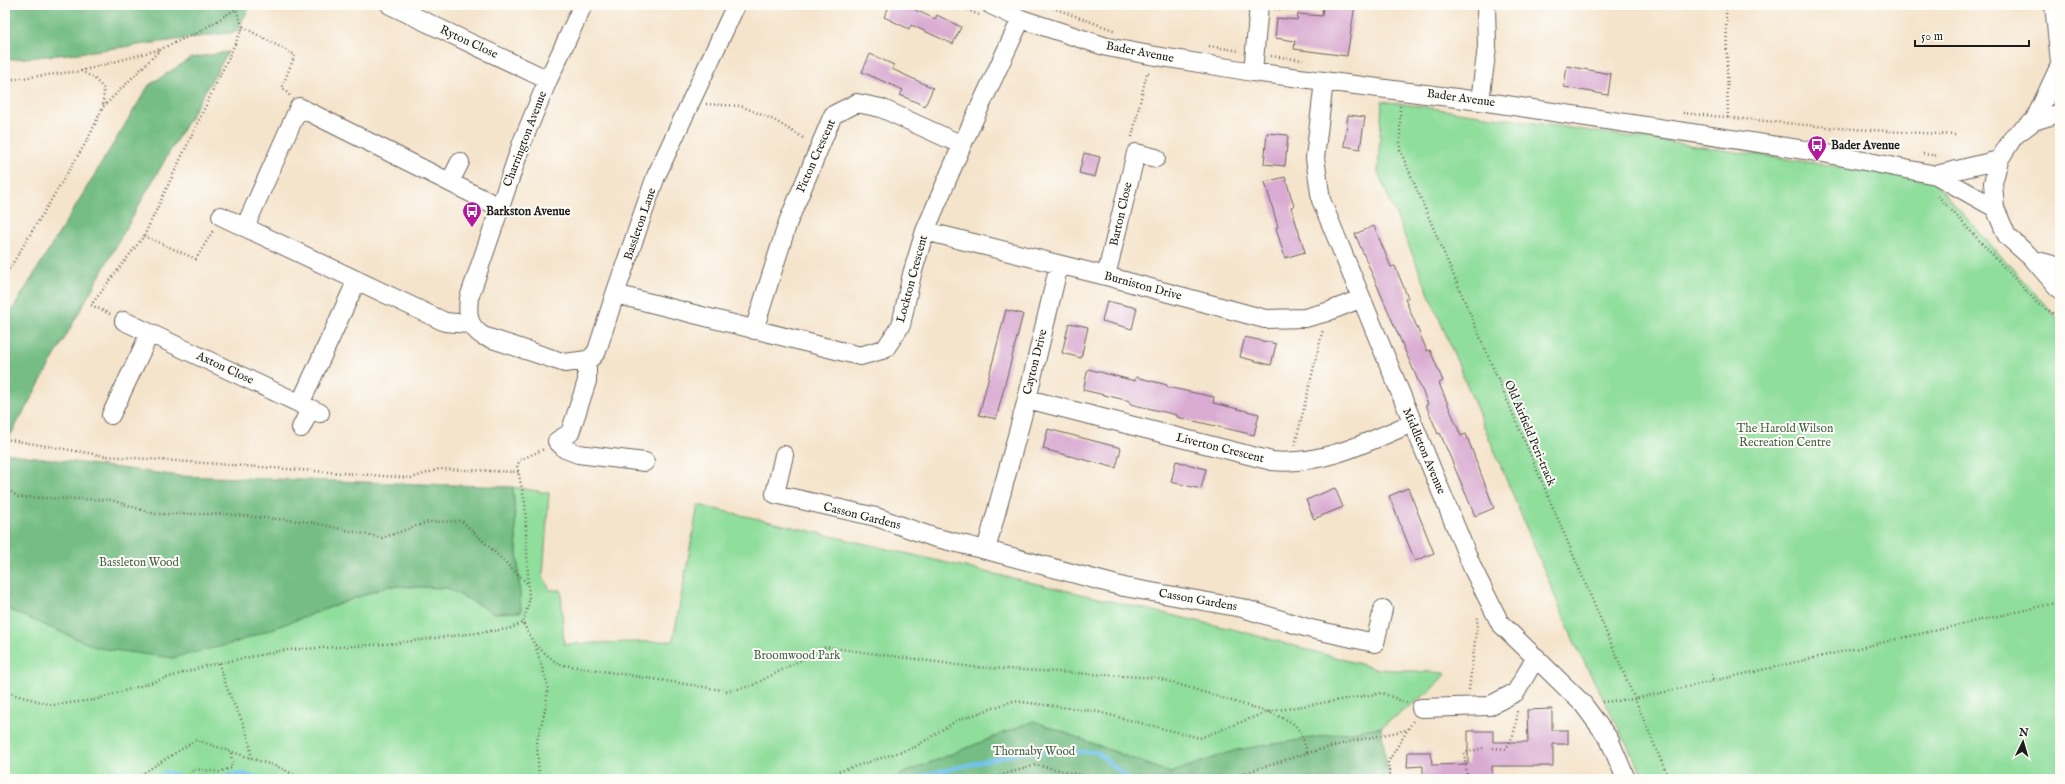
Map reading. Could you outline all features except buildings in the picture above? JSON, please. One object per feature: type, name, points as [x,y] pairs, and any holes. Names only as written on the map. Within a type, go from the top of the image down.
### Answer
[{"type":"street","name":"Ryton Close","points":[[390,5],[548,80]]},
{"type":"street","name":"Charrington Avenue","points":[[470,324],[468,312],[469,298],[499,207],[523,140],[548,80],[583,5]]},
{"type":"street","name":"Bassleton Lane","points":[[587,360],[598,351],[615,294],[656,176],[736,5]]},
{"type":"street","points":[[1480,101],[1487,47],[1486,5]]},
{"type":"street","points":[[2054,5],[2060,62]]},
{"type":"street","points":[[1254,72],[1259,7]]},
{"type":"street","name":"Bader Avenue","points":[[986,11],[1021,19],[1107,47],[1160,57],[1254,72],[1400,89],[1818,152],[1936,175],[1995,208]]},
{"type":"street","name":"Lockton Crescent","points":[[615,294],[860,356],[885,349],[901,325],[912,274],[925,231],[962,145],[1021,19]]},
{"type":"street","points":[[2034,121],[2060,65]]},
{"type":"street","name":"Middleton Avenue","points":[[1324,81],[1315,158],[1321,200],[1360,298],[1481,585],[1500,623],[1584,704],[1609,739],[1622,777]]},
{"type":"street","name":"Picton Crescent","points":[[754,330],[788,222],[833,115],[857,103],[881,108],[962,145]]},
{"type":"street","points":[[245,228],[299,107],[499,207]]},
{"type":"street","points":[[2060,113],[2034,121],[2014,136],[1999,160],[1993,183],[1995,208],[2007,236],[2034,260],[2060,290]]},
{"type":"street","points":[[1136,153],[1156,158]]},
{"type":"street","name":"Barton Close","points":[[1106,276],[1136,153]]},
{"type":"street","name":"Bader Avenue","points":[[1936,175],[1999,160]]},
{"type":"street","points":[[450,182],[460,162]]},
{"type":"street","points":[[221,216],[445,322],[470,324],[475,331],[483,336],[565,363],[587,360],[587,381],[570,433],[557,441],[565,450],[578,454],[645,462]]},
{"type":"street","name":"Burniston Drive","points":[[925,231],[1106,276],[1265,319],[1305,318],[1327,312],[1360,298]]},
{"type":"street","points":[[2034,260],[2060,267]]},
{"type":"street","name":"Cayton Drive","points":[[986,550],[1027,399],[1059,265]]},
{"type":"street","points":[[301,428],[310,409],[357,280]]},
{"type":"street","name":"Axton Close","points":[[124,321],[310,409]]},
{"type":"street","points":[[111,415],[150,333]]},
{"type":"street","name":"Liverton Crescent","points":[[1027,399],[1272,461],[1291,463],[1347,451],[1412,423]]},
{"type":"street","name":"Casson Gardens","points":[[784,455],[775,494],[876,517],[933,537],[1124,586],[1242,608],[1311,629],[1375,643],[1383,609]]},
{"type":"street","points":[[1421,708],[1489,706],[1516,692],[1536,657]]},
{"type":"path","points":[[5,80],[31,79],[81,71],[161,49],[199,32],[242,5]]},
{"type":"path","points":[[956,5],[986,11]]},
{"type":"path","points":[[1259,7],[1290,10],[1297,5]]},
{"type":"path","points":[[1726,5],[1728,139]]},
{"type":"path","points":[[236,10],[243,27],[295,55],[282,87],[299,107]]},
{"type":"path","points":[[124,321],[91,305],[144,236],[243,27]]},
{"type":"path","points":[[5,276],[88,139],[103,107],[161,49]]},
{"type":"path","points":[[1136,153],[1132,139],[1147,72],[1159,74],[1160,57]]},
{"type":"path","points":[[81,71],[94,78],[104,89],[103,107]]},
{"type":"path","name":"Old Airfield Peri-track","points":[[1400,89],[1400,150],[1668,779]]},
{"type":"path","points":[[690,103],[741,106],[774,120],[820,148]]},
{"type":"path","points":[[1392,106],[1408,108]]},
{"type":"path","points":[[1937,194],[2039,304],[2054,314],[2060,309]]},
{"type":"path","points":[[144,236],[196,259],[221,216]]},
{"type":"path","points":[[1291,463],[1327,312]]},
{"type":"path","points":[[5,439],[106,456],[396,477],[412,478],[439,469],[519,472]]},
{"type":"path","points":[[539,779],[537,741],[546,706],[548,686],[535,645],[524,623],[529,601],[525,503],[517,466],[520,460],[557,441]]},
{"type":"path","points":[[5,487],[18,497],[111,500],[155,514],[223,514],[310,522],[382,538],[428,522],[462,521],[528,584]]},
{"type":"path","points":[[1468,707],[1481,585]]},
{"type":"path","points":[[1584,704],[1634,699],[2060,602]]},
{"type":"path","points":[[5,689],[15,695],[53,705],[94,700],[219,663],[286,650],[388,644],[508,629],[524,623]]},
{"type":"path","points":[[535,645],[558,664],[729,691],[751,686],[826,647],[973,666],[1158,678],[1290,720],[1302,734],[1306,754]]},
{"type":"path","points":[[219,663],[229,692],[246,728],[251,745],[251,758]]},
{"type":"path","points":[[1712,674],[1714,681]]},
{"type":"path","points":[[1493,748],[1506,748],[1517,727],[1516,692]]},
{"type":"path","points":[[816,779],[915,747],[956,720],[1013,701],[1094,711],[1200,738],[1267,712],[1382,693],[1421,708],[1388,762],[1390,779]]},
{"type":"path","points":[[1237,779],[1242,774],[1306,754],[1353,741],[1408,730]]},
{"type":"path","points":[[134,779],[196,740],[281,768],[301,779]]},
{"type":"path","points":[[1467,774],[1464,753],[1483,748]]},
{"type":"path","points":[[191,779],[190,776],[194,769],[219,772],[232,768],[231,751]]},
{"type":"path","points":[[988,779],[1036,765],[1099,779]]},
{"type":"green space","points":[[5,5],[251,5],[236,32],[79,53],[5,60]]},
{"type":"green space","points":[[228,52],[148,189],[5,445],[5,322],[149,85],[191,58]]},
{"type":"green space","name":"The Harold Wilson Recreation Centre","points":[[1382,101],[1932,180],[2060,321],[2060,779],[1645,779],[1575,644],[1378,172]]},
{"type":"green space","name":"Bassleton Wood","points":[[5,453],[180,476],[513,487],[521,612],[494,613],[447,588],[388,586],[231,644],[172,658],[98,648],[5,608]]},
{"type":"green space","name":"Broomwood Park","points":[[513,487],[549,493],[543,576],[550,590],[561,590],[564,644],[673,641],[698,505],[1240,631],[1378,669],[1446,673],[1430,691],[1381,727],[1232,762],[1170,773],[1034,721],[890,779],[5,779],[5,608],[98,648],[231,644],[388,586],[447,588],[494,613],[521,612]]},
{"type":"green space","name":"Thornaby Wood","points":[[1034,721],[1170,773],[1236,750],[1381,727],[1389,779],[889,779]]},
{"type":"waterway","points":[[915,779],[925,775],[1024,752],[1097,752],[1128,779]]},
{"type":"waterway","points":[[158,779],[165,772],[186,779]]},
{"type":"waterway","points":[[217,779],[227,775],[237,774],[248,775],[257,779]]},
{"type":"place","name":"Bader Avenue","points":[[1817,162]]},
{"type":"place","name":"Barkston Avenue","points":[[472,228]]}]
